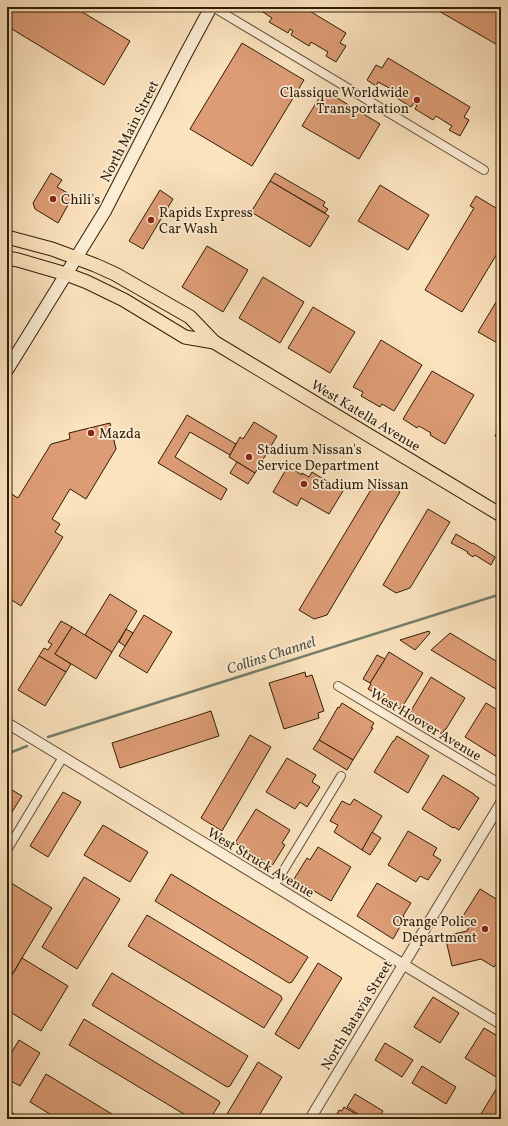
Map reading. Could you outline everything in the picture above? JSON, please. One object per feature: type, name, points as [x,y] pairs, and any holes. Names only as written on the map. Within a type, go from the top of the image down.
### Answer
[{"type":"main road","name":"North Main Street","points":[[7,370],[105,211],[183,59],[212,7]]},
{"type":"main road","name":"West Katella Avenue","points":[[7,237],[52,249],[115,274],[190,317],[214,342],[501,515]]},
{"type":"main road","name":"West Katella Avenue","points":[[7,258],[66,274],[124,300],[185,336],[214,342]]},
{"type":"street","points":[[212,7],[484,170]]},
{"type":"street","name":"West Hoover Avenue","points":[[338,686],[501,784]]},
{"type":"street","name":"West Struck Avenue","points":[[7,723],[501,1024]]},
{"type":"street","points":[[7,850],[63,758]]},
{"type":"street","points":[[274,886],[341,776]]},
{"type":"street","name":"North Batavia Street","points":[[310,1119],[501,803]]},
{"type":"building","points":[[7,7],[74,7],[130,41],[104,85],[7,26]]},
{"type":"building","points":[[244,7],[255,7],[252,12]]},
{"type":"building","points":[[255,7],[303,7],[346,33],[340,43],[346,46],[336,62],[326,56],[328,52],[311,42],[309,46],[291,35],[293,31],[290,29],[288,33],[269,22],[272,18]]},
{"type":"building","points":[[432,7],[501,7],[501,47]]},
{"type":"building","points":[[242,43],[304,80],[252,166],[190,129]]},
{"type":"building","points":[[388,58],[470,107],[464,117],[469,120],[460,136],[449,130],[452,126],[436,116],[433,120],[415,109],[417,105],[414,103],[411,107],[392,95],[395,91],[378,82],[376,86],[367,80],[376,65],[382,68]]},
{"type":"building","points":[[324,90],[380,124],[359,159],[302,126]]},
{"type":"building","name":"Chili's","points":[[51,173],[62,180],[57,187],[73,196],[58,223],[35,209],[33,203]]},
{"type":"building","points":[[275,173],[325,202],[323,206],[328,209],[325,213],[270,181]]},
{"type":"building","points":[[270,181],[329,216],[310,247],[251,212]]},
{"type":"building","points":[[380,185],[429,215],[408,250],[358,221]]},
{"type":"building","name":"Rapids Express Car Wash","points":[[160,190],[173,199],[143,249],[129,241]]},
{"type":"building","points":[[476,196],[501,211],[498,216],[501,218],[501,247],[462,312],[425,290],[474,208],[470,206]]},
{"type":"building","points":[[207,246],[248,270],[223,312],[182,287]]},
{"type":"building","points":[[263,277],[304,302],[280,343],[239,318]]},
{"type":"building","points":[[501,294],[501,345],[478,332]]},
{"type":"building","points":[[313,307],[355,332],[330,373],[288,348]]},
{"type":"building","points":[[381,340],[422,365],[394,411],[382,404],[380,407],[361,396],[363,392],[353,387]]},
{"type":"building","points":[[432,371],[474,395],[445,444],[430,435],[431,433],[419,426],[417,428],[403,419]]},
{"type":"building","points":[[187,415],[236,444],[230,455],[190,432],[175,457],[227,489],[221,500],[158,463]]},
{"type":"building","points":[[254,422],[277,436],[255,473],[229,457],[240,437],[243,439]]},
{"type":"building","points":[[110,423],[116,449],[86,499],[70,489],[52,519],[60,524],[55,532],[63,537],[21,606],[7,597],[7,499],[10,493],[18,498],[51,444],[70,439],[69,433]]},
{"type":"building","points":[[501,425],[501,439],[495,436]]},
{"type":"building","points":[[237,462],[255,473],[248,484],[230,473]]},
{"type":"building","name":"Stadium Nissan","points":[[288,466],[302,475],[302,473],[309,477],[312,472],[343,491],[329,514],[301,498],[297,506],[273,492]]},
{"type":"building","points":[[378,478],[400,492],[327,615],[314,619],[299,610]]},
{"type":"building","points":[[428,509],[450,522],[410,588],[396,593],[383,585]]},
{"type":"building","points":[[456,534],[495,557],[491,565],[475,555],[473,557],[467,553],[468,552],[451,543]]},
{"type":"building","points":[[110,594],[137,611],[112,652],[85,635]]},
{"type":"building","points":[[144,615],[172,632],[147,673],[119,656]]},
{"type":"building","points":[[61,621],[72,627],[55,654],[71,664],[66,672],[39,656],[44,648],[48,650],[52,644],[48,642]]},
{"type":"building","points":[[72,627],[112,652],[96,679],[55,654]]},
{"type":"building","points":[[126,629],[133,633],[125,646],[119,642]]},
{"type":"building","points":[[429,631],[430,633],[415,650],[400,640]]},
{"type":"building","points":[[450,633],[501,664],[501,692],[431,650]]},
{"type":"building","points":[[389,652],[423,673],[400,709],[368,689],[371,684],[370,683]]},
{"type":"building","points":[[377,655],[385,659],[370,683],[363,679]]},
{"type":"building","points":[[39,656],[66,672],[45,706],[18,690]]},
{"type":"building","points":[[305,672],[306,677],[312,675],[324,711],[318,713],[319,718],[284,729],[269,683]]},
{"type":"building","points":[[431,677],[465,698],[442,734],[410,714]]},
{"type":"building","points":[[342,703],[374,723],[371,728],[373,728],[353,760],[319,740],[338,707],[339,708]]},
{"type":"building","points":[[486,703],[501,712],[501,757],[498,755],[497,757],[465,737]]},
{"type":"building","points":[[211,711],[219,736],[120,768],[112,743]]},
{"type":"building","points":[[250,735],[271,747],[222,831],[201,818]]},
{"type":"building","points":[[397,736],[429,756],[408,793],[374,772]]},
{"type":"building","points":[[319,740],[353,760],[347,770],[313,749]]},
{"type":"building","points":[[287,758],[316,775],[312,782],[320,787],[307,807],[300,802],[295,809],[266,792]]},
{"type":"building","points":[[443,775],[479,798],[459,830],[454,827],[453,828],[422,809]]},
{"type":"building","points":[[7,787],[22,796],[7,820]]},
{"type":"building","points":[[63,792],[81,802],[48,857],[30,846]]},
{"type":"building","points":[[354,799],[382,816],[362,850],[334,832],[338,825],[330,821],[342,801],[350,805]]},
{"type":"building","points":[[256,809],[290,830],[282,843],[285,845],[272,866],[235,843]]},
{"type":"building","points":[[103,825],[148,852],[130,882],[84,855]]},
{"type":"building","points":[[408,831],[437,848],[433,855],[441,860],[428,880],[420,876],[416,882],[388,865]]},
{"type":"building","points":[[372,832],[381,838],[370,855],[362,850]]},
{"type":"building","points":[[318,847],[351,867],[331,901],[294,879],[307,858],[310,860]]},
{"type":"building","points":[[171,874],[308,957],[292,982],[289,983],[155,901]]},
{"type":"building","points":[[84,877],[120,899],[77,969],[42,947]]},
{"type":"building","points":[[11,883],[52,908],[7,983],[7,889]]},
{"type":"building","points":[[377,883],[411,903],[403,916],[405,918],[393,939],[357,916]]},
{"type":"building","name":"Orange Police Department","points":[[480,889],[501,902],[501,966],[497,963],[494,967],[481,959],[452,966],[445,936],[467,931],[469,927],[460,920],[464,917],[463,916]]},
{"type":"building","points":[[147,915],[281,996],[282,999],[264,1028],[128,946]]},
{"type":"building","points":[[22,958],[68,986],[41,1031],[7,1010],[7,984]]},
{"type":"building","points":[[318,963],[342,978],[299,1049],[275,1034]]},
{"type":"building","points":[[112,973],[248,1056],[230,1086],[227,1087],[92,1005]]},
{"type":"building","points":[[433,997],[459,1013],[440,1043],[414,1027]]},
{"type":"building","points":[[84,1019],[219,1101],[220,1103],[210,1119],[192,1119],[69,1045]]},
{"type":"building","points":[[484,1028],[501,1038],[501,1080],[465,1058]]},
{"type":"building","points":[[19,1040],[40,1053],[20,1086],[7,1079],[7,1060]]},
{"type":"building","points":[[385,1043],[413,1060],[402,1077],[375,1060]]},
{"type":"building","points":[[258,1062],[282,1077],[257,1119],[224,1119]]},
{"type":"building","points":[[422,1066],[456,1087],[446,1104],[412,1083]]},
{"type":"building","points":[[46,1074],[120,1119],[58,1119],[30,1102]]},
{"type":"building","points":[[501,1081],[501,1119],[478,1119]]},
{"type":"building","points":[[355,1094],[383,1111],[378,1119],[366,1119],[347,1107]]},
{"type":"building","points":[[344,1107],[356,1114],[354,1117],[356,1119],[337,1118],[338,1117],[336,1116],[339,1110],[342,1111]]},
{"type":"building","points":[[11,1112],[22,1119],[7,1119]]},
{"type":"waterway","name":"Collins Channel","points":[[48,737],[501,594]]},
{"type":"waterway","name":"Collins Channel","points":[[7,754],[27,746]]},
{"type":"place","name":"Classique Worldwide Transportation","points":[[417,100]]},
{"type":"place","name":"Chili's","points":[[53,199]]},
{"type":"place","name":"Rapids Express Car Wash","points":[[151,220]]},
{"type":"place","name":"Mazda","points":[[91,433]]},
{"type":"place","name":"Stadium Nissan's Service Department","points":[[249,457]]},
{"type":"place","name":"Stadium Nissan","points":[[304,484]]},
{"type":"place","name":"Orange Police Department","points":[[485,929]]}]
